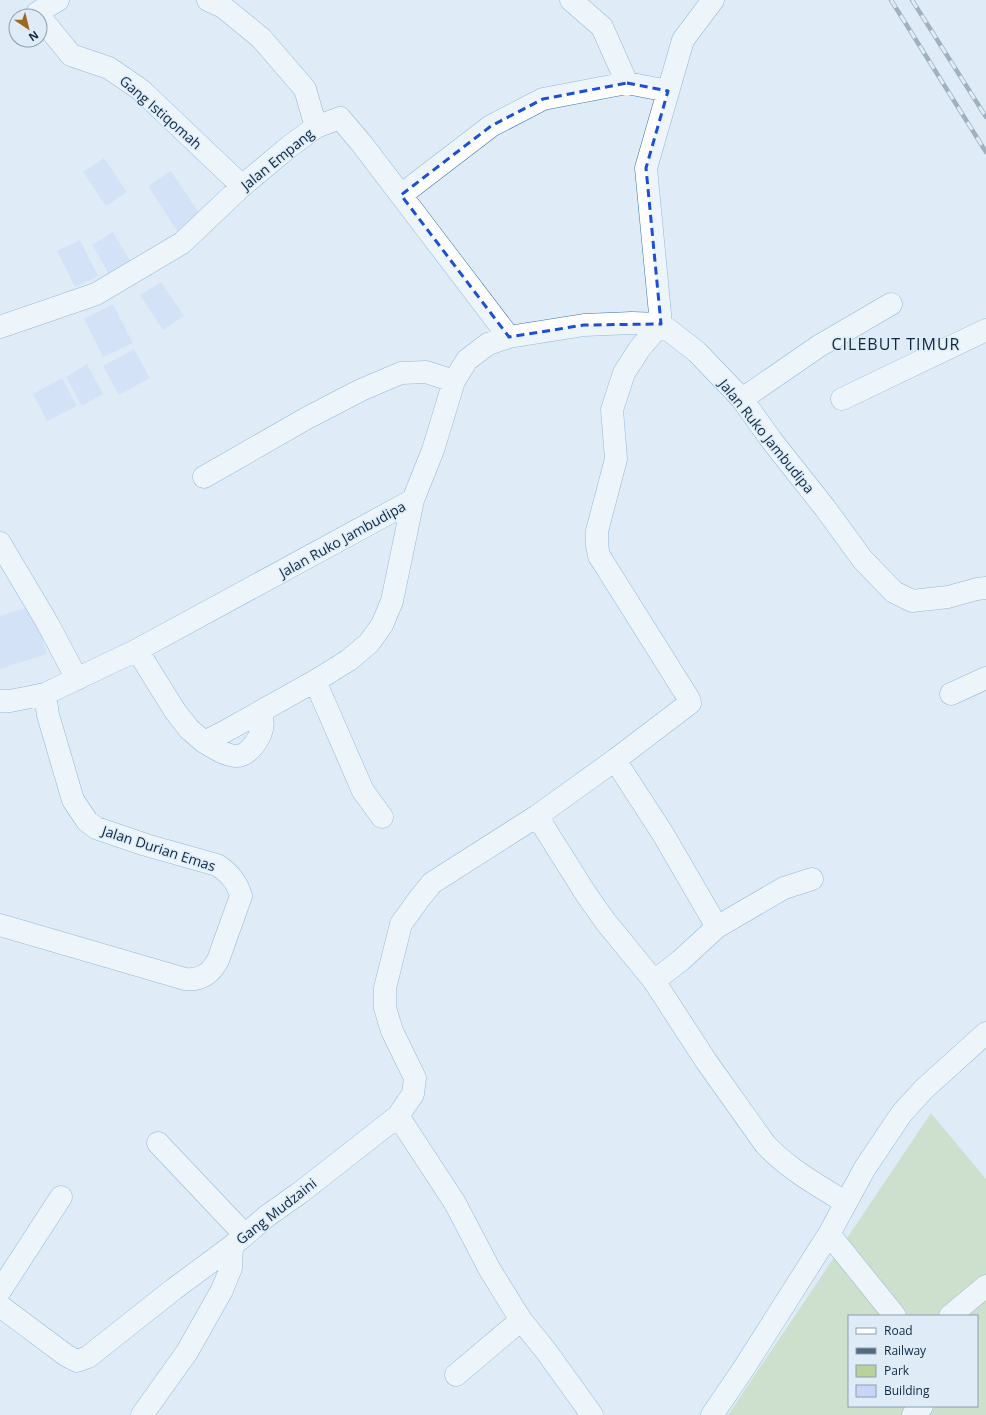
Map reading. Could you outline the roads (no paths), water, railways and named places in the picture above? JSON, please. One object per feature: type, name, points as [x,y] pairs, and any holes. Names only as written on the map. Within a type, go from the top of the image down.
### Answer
[{"type":"street","points":[[43,8],[58,0]]},
{"type":"street","points":[[208,0],[223,7],[261,38],[305,89],[316,127]]},
{"type":"street","points":[[571,0],[602,27],[627,83]]},
{"type":"street","points":[[662,324],[646,168],[683,40],[713,0]]},
{"type":"street","name":"Gang Istiqomah","points":[[48,27],[71,55],[109,68],[140,90],[242,186]]},
{"type":"street","points":[[401,195],[491,126],[543,99],[627,83],[668,91]]},
{"type":"street","name":"Jalan Empang","points":[[0,327],[96,294],[182,243],[242,186],[290,146],[316,127],[340,118],[362,144],[509,337]]},
{"type":"street","points":[[742,399],[818,346],[891,304]]},
{"type":"street","name":"Jalan Ruko Jambudipa","points":[[0,701],[10,701],[45,694],[137,650],[413,500],[433,450],[454,381],[467,360],[488,344],[509,337],[584,325],[662,324],[697,352],[742,399],[772,441],[825,508],[863,560],[894,592],[912,601],[948,597],[976,589],[986,588]]},
{"type":"street","name":"Gang Mudzaini","points":[[142,1415],[188,1352],[222,1290],[231,1268],[238,1240],[267,1216],[301,1192],[398,1116],[413,1094],[415,1078],[392,1031],[385,1008],[385,988],[402,924],[419,899],[432,883],[537,816],[615,760],[690,703],[656,645],[603,562],[597,545],[597,531],[616,459],[612,410],[624,373],[640,348],[662,324]]},
{"type":"street","points":[[842,399],[986,330]]},
{"type":"street","points":[[204,477],[307,418],[361,390],[401,373],[426,372],[454,381]]},
{"type":"street","points":[[204,742],[315,681],[349,660],[369,643],[382,625],[392,601],[413,500]]},
{"type":"street","points":[[0,542],[48,624],[77,679]]},
{"type":"street","points":[[137,650],[175,711],[189,729],[204,742],[223,753],[236,756],[247,752],[263,728],[261,711]]},
{"type":"street","points":[[951,694],[986,678]]},
{"type":"street","points":[[315,681],[363,791],[382,816]]},
{"type":"street","name":"Jalan Durian Emas","points":[[0,925],[185,979],[194,980],[201,978],[213,969],[218,960],[241,896],[238,886],[232,877],[217,865],[146,845],[96,828],[87,821],[73,800],[48,716],[45,694]]},
{"type":"street","points":[[615,760],[663,834],[717,926]]},
{"type":"street","points":[[537,816],[586,894],[605,921],[654,981],[706,1061],[765,1144],[773,1153],[810,1181],[845,1202]]},
{"type":"street","points":[[654,981],[680,962],[717,926],[784,888],[812,879]]},
{"type":"street","points":[[712,1415],[744,1368],[828,1234],[864,1168],[902,1113],[924,1089],[986,1033]]},
{"type":"street","points":[[398,1116],[455,1203],[490,1270],[521,1320],[546,1351],[592,1415]]},
{"type":"street","points":[[0,1306],[76,1362],[88,1357],[238,1240],[158,1143]]},
{"type":"street","points":[[0,1291],[61,1197]]},
{"type":"street","points":[[828,1234],[894,1315]]},
{"type":"street","points":[[951,1315],[986,1286]]},
{"type":"street","points":[[456,1375],[521,1320]]},
{"type":"street","points":[[913,1415],[921,1407]]},
{"type":"railway","points":[[891,0],[986,152]]},
{"type":"railway","points":[[912,0],[986,117]]},
{"type":"district","name":"CILEBUT TIMUR","points":[[896,344]]}]
